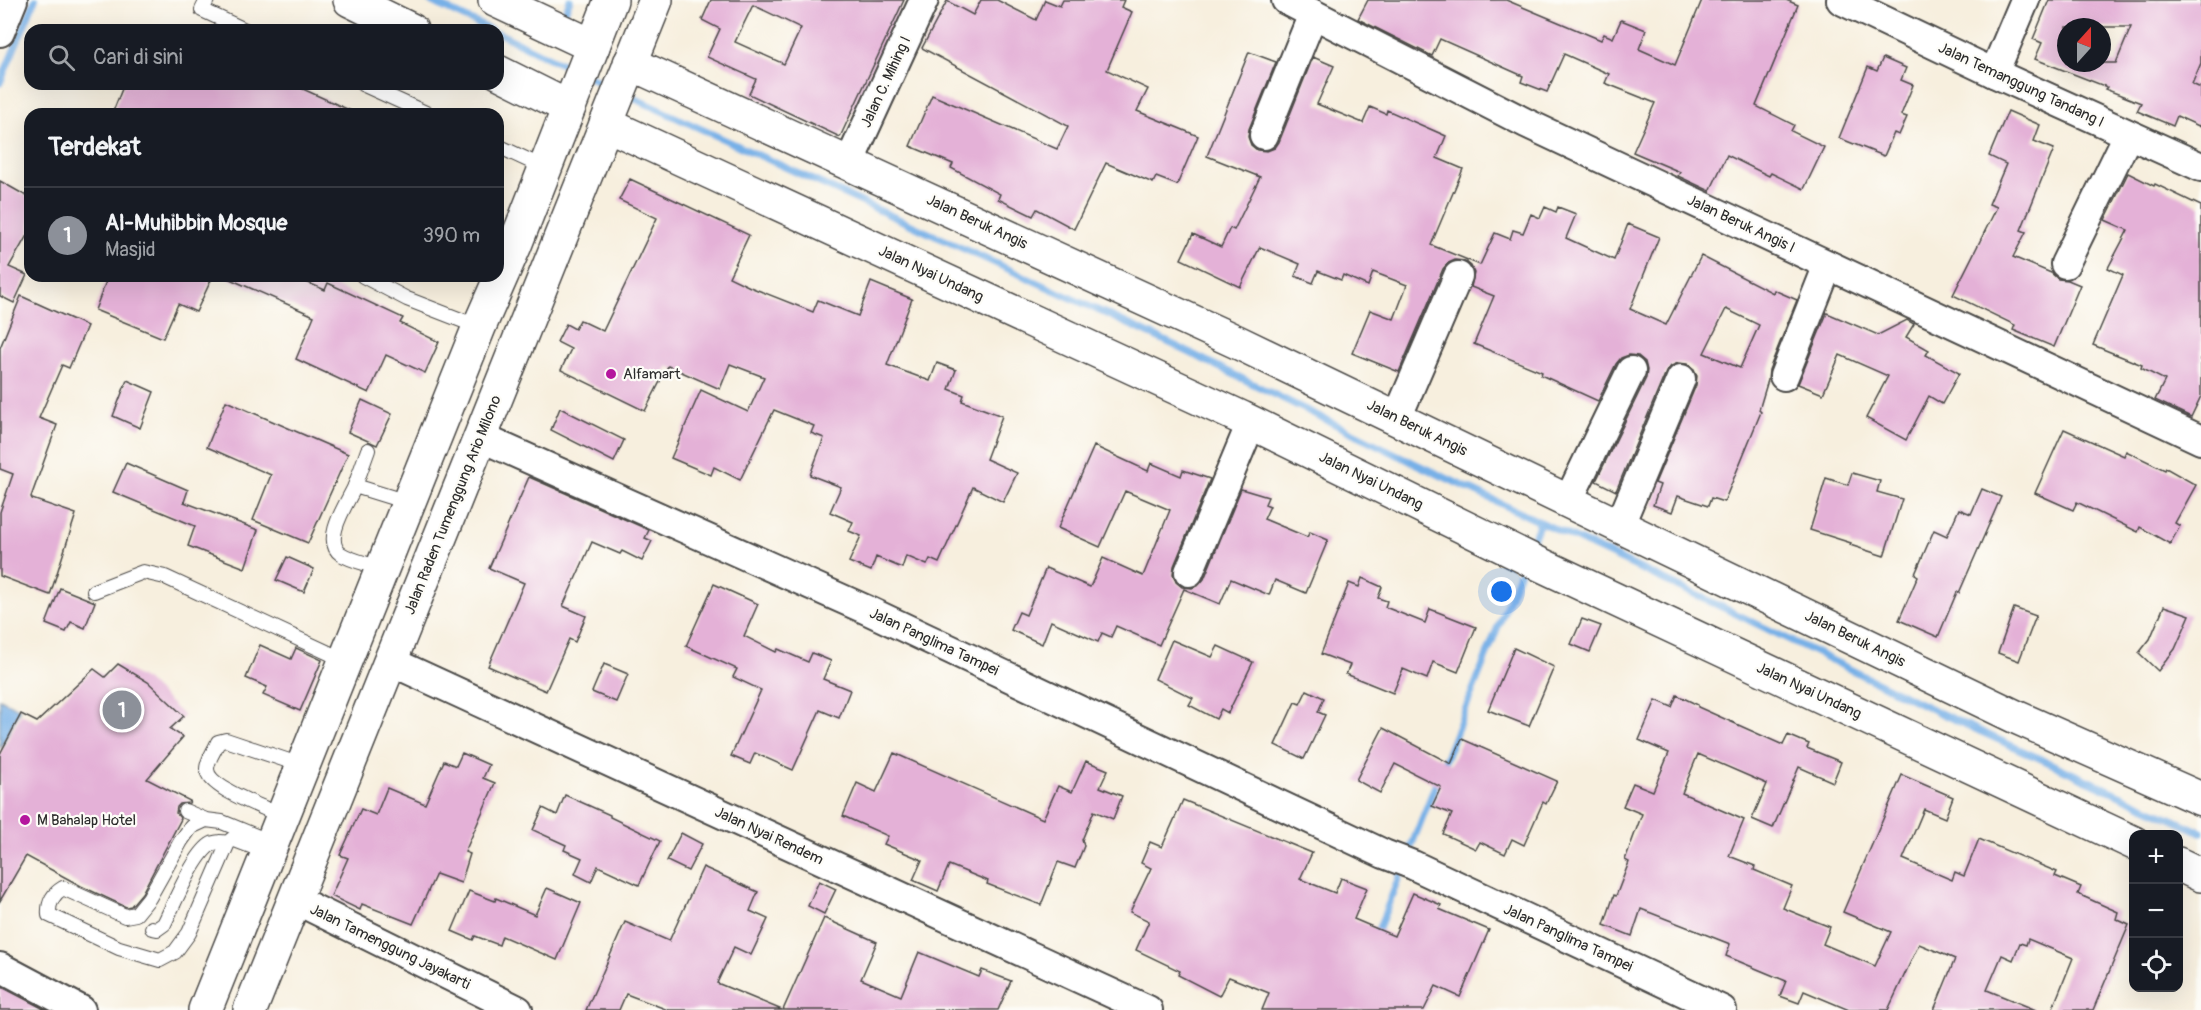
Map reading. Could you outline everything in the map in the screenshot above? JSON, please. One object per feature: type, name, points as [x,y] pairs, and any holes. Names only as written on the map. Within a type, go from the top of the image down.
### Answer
[{"type":"main road","points":[[350,0],[399,24]]},
{"type":"main road","points":[[495,0],[532,17],[584,47]]},
{"type":"main road","points":[[504,261],[545,168],[571,99],[584,47],[611,0]]},
{"type":"main road","name":"Jalan Raden Tumenggung Ario Milono","points":[[250,1010],[656,0]]},
{"type":"main road","name":"Jalan Beruk Angis","points":[[628,70],[849,163],[1238,342],[2016,717],[2201,799]]},
{"type":"main road","points":[[504,74],[571,99]]},
{"type":"main road","name":"Jalan Nyai Undang","points":[[609,116],[1251,423],[1521,555],[2129,841]]},
{"type":"main road","points":[[205,1010],[384,569],[496,282]]},
{"type":"main road","points":[[479,327],[518,343]]},
{"type":"main road","points":[[2183,866],[2201,875]]},
{"type":"street","points":[[0,32],[13,0]]},
{"type":"street","name":"Jalan C. Mihing I","points":[[849,163],[924,0]]},
{"type":"street","name":"Jalan Beruk Angis I","points":[[1286,0],[1526,123],[2201,440]]},
{"type":"street","name":"Jalan Temanggung Tandang I","points":[[1841,0],[1994,73],[2201,167]]},
{"type":"street","points":[[1994,73],[2025,0]]},
{"type":"street","points":[[1264,135],[1312,14]]},
{"type":"street","points":[[2065,264],[2128,135]]},
{"type":"street","points":[[1784,376],[1828,265]]},
{"type":"street","points":[[1397,418],[1458,276]]},
{"type":"street","points":[[1568,501],[1631,371]]},
{"type":"street","points":[[1619,526],[1681,379]]},
{"type":"street","points":[[1189,572],[1251,423]]},
{"type":"street","name":"Jalan Panglima Tampei","points":[[480,437],[867,610],[1384,854],[1413,865],[1722,1010]]},
{"type":"street","name":"Jalan Nyai Rendem","points":[[390,661],[1148,1010]]},
{"type":"street","name":"Jalan Tamenggung Jayakarti","points":[[294,899],[518,1010]]},
{"type":"street","points":[[0,966],[81,1010]]},
{"type":"lane","points":[[207,0],[202,10],[232,24]]},
{"type":"lane","points":[[375,90],[415,108]]},
{"type":"lane","points":[[504,149],[545,168]]},
{"type":"lane","points":[[375,282],[407,298],[479,327]]},
{"type":"lane","points":[[368,450],[356,486],[333,532],[334,543],[340,554],[384,569]]},
{"type":"lane","points":[[356,486],[410,503]]},
{"type":"lane","points":[[94,591],[142,572],[165,577],[346,661]]},
{"type":"lane","points":[[275,837],[238,796],[209,777],[207,768],[212,755],[218,742],[226,740],[304,766]]},
{"type":"lane","points":[[185,812],[206,820],[222,822],[275,837]]},
{"type":"lane","points":[[206,820],[191,826],[149,898],[136,914],[125,916],[63,888],[56,892],[49,915],[119,948],[160,960],[175,951],[189,933],[228,843],[232,839],[275,837]]},
{"type":"lane","points":[[152,928],[157,929],[164,924],[192,869],[208,846],[215,842],[228,843]]},
{"type":"water","points":[[0,699],[20,709],[0,749]]},
{"type":"building","points":[[711,0],[904,0],[840,137],[749,94],[756,79],[707,57],[720,29],[702,20]],"holes":[[[753,5],[801,28],[784,64],[735,42]]]},
{"type":"building","points":[[981,0],[997,0],[1036,20],[1045,0],[1060,6],[1063,0],[1124,0],[1121,7],[1132,12],[1107,70],[1148,89],[1137,111],[1198,136],[1177,185],[1156,177],[1153,183],[1106,163],[1074,229],[1037,209],[1033,216],[998,199],[1000,194],[951,168],[953,164],[910,146],[932,95],[1057,149],[1068,126],[922,48],[947,1],[973,15]]},
{"type":"building","points":[[1368,0],[1506,0],[1601,40],[1604,34],[1613,38],[1621,20],[1646,30],[1639,49],[1675,65],[1702,0],[1786,0],[1798,5],[1756,106],[1794,125],[1791,131],[1824,147],[1804,189],[1771,173],[1769,176],[1727,155],[1710,191],[1678,176],[1680,172],[1633,152],[1655,103],[1605,83],[1609,74],[1564,54],[1547,92],[1521,82],[1523,76],[1440,39],[1432,56],[1358,19]]},
{"type":"building","points":[[2049,0],[2201,0],[2201,63],[2192,84],[2201,88],[2201,127],[2177,116],[2173,126],[2137,111],[2141,103],[2068,72],[2111,72],[2111,63],[2116,63],[2131,27],[2111,27],[2111,18],[2057,18],[2057,68],[2035,59],[2042,43],[2033,39]]},
{"type":"building","points":[[1249,52],[1276,62],[1249,129],[1248,137],[1251,145],[1257,150],[1267,151],[1275,148],[1279,142],[1313,57],[1334,66],[1317,104],[1363,123],[1370,107],[1386,114],[1387,110],[1446,136],[1437,158],[1463,169],[1431,245],[1480,265],[1495,233],[1510,239],[1513,230],[1523,233],[1531,214],[1540,218],[1545,207],[1556,212],[1558,207],[1576,214],[1566,238],[1614,260],[1628,224],[1659,237],[1630,309],[1666,325],[1701,256],[1773,293],[1774,290],[1797,300],[1769,370],[1759,410],[1761,412],[1724,502],[1711,498],[1708,506],[1678,496],[1672,512],[1653,505],[1660,485],[1655,483],[1696,385],[1697,376],[1694,369],[1687,364],[1678,363],[1666,372],[1616,491],[1596,481],[1646,378],[1645,362],[1638,356],[1629,355],[1621,358],[1598,401],[1541,375],[1542,372],[1474,344],[1494,296],[1471,287],[1474,273],[1465,261],[1455,260],[1443,269],[1399,372],[1352,353],[1370,310],[1394,319],[1407,285],[1373,272],[1368,286],[1343,275],[1341,280],[1318,271],[1313,283],[1295,276],[1300,264],[1260,247],[1240,287],[1181,259],[1193,234],[1221,247],[1230,228],[1234,230],[1260,177],[1207,156]],"holes":[[[1726,309],[1759,325],[1740,368],[1704,353]]]},
{"type":"building","points":[[1883,58],[1906,68],[1901,80],[1913,85],[1901,115],[1907,117],[1899,135],[1894,133],[1884,156],[1839,138],[1868,67],[1877,71]]},
{"type":"building","points":[[122,90],[305,90],[345,108],[114,108]]},
{"type":"building","points":[[2008,111],[2040,125],[2034,141],[2054,149],[2021,230],[2026,232],[2013,257],[2051,273],[2058,279],[2080,285],[2054,347],[2013,330],[2015,325],[1953,295],[1997,207],[1989,204],[2006,164],[1989,156]]},
{"type":"building","points":[[2128,173],[2201,206],[2201,396],[2191,417],[2155,400],[2165,380],[2141,368],[2142,365],[2093,345],[2123,275],[2108,268],[2128,230],[2105,220]]},
{"type":"building","points":[[630,179],[749,235],[729,277],[750,287],[813,312],[818,300],[858,316],[871,282],[912,299],[887,365],[930,381],[937,363],[956,370],[949,389],[964,395],[962,401],[1002,416],[986,459],[1017,473],[1003,502],[973,487],[939,563],[930,559],[927,565],[906,556],[902,568],[876,557],[871,571],[849,562],[861,536],[849,531],[853,522],[830,512],[841,487],[810,475],[824,438],[811,433],[814,426],[774,410],[740,480],[714,467],[711,475],[671,458],[701,390],[748,412],[764,377],[730,364],[720,389],[668,366],[645,411],[561,370],[571,349],[557,342],[566,324],[575,329],[580,320],[603,331],[657,218],[619,200]]},
{"type":"building","points":[[0,181],[24,195],[24,241],[9,267],[24,274],[24,281],[14,303],[0,296]]},
{"type":"building","points":[[106,282],[210,282],[196,312],[178,304],[163,338],[95,310]]},
{"type":"building","points":[[237,282],[306,282],[325,290],[328,283],[403,318],[400,323],[439,342],[425,373],[386,355],[369,393],[296,359],[314,316]]},
{"type":"building","points":[[21,296],[87,326],[69,368],[62,365],[39,418],[57,425],[31,497],[76,514],[50,595],[0,576],[0,512],[13,474],[0,469],[0,348]]},
{"type":"building","points":[[1827,313],[1878,335],[1907,320],[1914,324],[1906,337],[1929,350],[1926,355],[1959,373],[1942,404],[1929,396],[1906,440],[1866,418],[1888,376],[1840,355],[1823,394],[1798,384]]},
{"type":"building","points":[[127,380],[154,392],[140,428],[113,416]]},
{"type":"building","points":[[362,400],[392,414],[377,445],[348,432]]},
{"type":"building","points":[[226,401],[348,454],[308,543],[253,520],[271,475],[207,447]]},
{"type":"building","points":[[560,408],[624,440],[614,462],[551,430]]},
{"type":"building","points":[[2064,429],[2124,456],[2126,451],[2165,470],[2166,468],[2196,485],[2175,523],[2180,526],[2170,544],[2140,527],[2138,532],[2077,502],[2073,510],[2035,493]]},
{"type":"building","points":[[1094,446],[1148,471],[1151,463],[1181,476],[1183,470],[1210,479],[1174,566],[1173,574],[1176,582],[1182,587],[1192,588],[1204,579],[1241,489],[1268,497],[1265,504],[1270,506],[1264,519],[1307,537],[1310,532],[1328,540],[1306,593],[1275,580],[1269,595],[1231,579],[1220,604],[1184,589],[1159,645],[1116,626],[1111,637],[1102,633],[1098,642],[1051,621],[1042,644],[1011,630],[1019,612],[1026,615],[1046,568],[1090,587],[1103,558],[1143,576],[1170,510],[1125,491],[1100,547],[1058,528]]},
{"type":"building","points":[[126,463],[188,490],[184,502],[258,530],[245,568],[188,546],[195,526],[113,492]]},
{"type":"building","points":[[1852,473],[1880,481],[1877,492],[1902,499],[1884,556],[1810,530],[1826,478],[1848,485]]},
{"type":"building","points":[[529,477],[649,530],[645,538],[652,541],[642,561],[622,551],[620,554],[592,542],[563,606],[586,616],[575,642],[569,639],[546,691],[488,666],[524,583],[489,568]]},
{"type":"building","points":[[1982,489],[2001,497],[1938,637],[1899,620],[1934,530],[1947,536],[1959,509],[1971,514]]},
{"type":"building","points":[[287,557],[314,569],[304,592],[276,580]]},
{"type":"building","points":[[1362,578],[1382,587],[1378,598],[1387,601],[1385,607],[1425,623],[1430,609],[1476,627],[1458,672],[1433,662],[1427,679],[1403,669],[1393,693],[1346,674],[1350,665],[1321,654],[1349,583],[1359,587]]},
{"type":"building","points":[[714,584],[758,604],[744,636],[776,652],[778,649],[808,662],[812,653],[831,661],[823,679],[850,690],[839,718],[820,710],[793,770],[755,753],[750,764],[731,756],[761,690],[733,677],[737,669],[686,646]]},
{"type":"building","points":[[60,588],[95,602],[85,628],[71,622],[66,632],[46,624]]},
{"type":"building","points":[[2164,606],[2190,615],[2175,649],[2158,671],[2139,653],[2150,639]]},
{"type":"building","points":[[2014,608],[2036,616],[2019,661],[1998,653]]},
{"type":"building","points":[[1582,619],[1601,626],[1590,652],[1571,644]]},
{"type":"building","points":[[1172,640],[1212,657],[1218,646],[1253,662],[1228,713],[1221,709],[1216,719],[1189,705],[1193,698],[1155,679]]},
{"type":"building","points":[[260,645],[291,659],[296,648],[322,660],[300,711],[263,695],[267,687],[246,678]]},
{"type":"building","points":[[1514,648],[1554,667],[1529,726],[1488,710]]},
{"type":"building","points":[[118,664],[148,682],[184,716],[170,729],[183,737],[147,779],[190,801],[177,807],[176,813],[181,819],[142,893],[131,906],[126,907],[81,886],[26,856],[0,901],[0,754],[21,714],[37,722],[94,669],[105,677]]},
{"type":"building","points":[[604,664],[628,674],[616,702],[592,692]]},
{"type":"building","points":[[1307,690],[1324,698],[1318,712],[1325,715],[1304,759],[1275,745],[1295,702],[1300,704]]},
{"type":"building","points":[[1677,695],[1698,707],[1783,745],[1788,735],[1809,744],[1807,748],[1841,762],[1833,782],[1799,767],[1773,828],[1752,819],[1767,784],[1698,754],[1682,793],[1744,820],[1729,856],[1755,866],[1754,870],[1792,886],[1783,908],[1830,927],[1823,944],[1875,966],[1891,932],[1843,912],[1902,775],[1953,797],[1945,818],[1924,809],[1903,859],[1952,880],[1955,872],[1964,876],[1979,839],[2057,872],[2055,876],[2081,887],[2078,894],[2118,912],[2116,919],[2129,925],[2093,1010],[2052,1010],[2073,958],[2028,939],[2026,945],[2020,943],[2013,960],[2002,955],[1987,990],[2036,1010],[1934,1010],[1955,959],[1919,944],[1888,1010],[1849,1010],[1804,991],[1799,1003],[1780,996],[1786,981],[1726,956],[1730,944],[1641,909],[1632,936],[1604,925],[1629,862],[1625,860],[1642,814],[1623,806],[1633,783],[1653,791],[1669,753],[1639,740],[1656,700],[1672,707]]},
{"type":"building","points":[[1383,728],[1451,764],[1462,739],[1557,781],[1546,804],[1543,802],[1524,845],[1512,839],[1505,854],[1480,842],[1476,849],[1443,834],[1452,814],[1432,806],[1441,787],[1395,764],[1380,793],[1356,780]]},
{"type":"building","points":[[462,753],[489,765],[483,778],[495,783],[465,852],[470,854],[461,883],[436,874],[413,924],[362,904],[360,910],[331,896],[348,858],[340,855],[361,809],[376,815],[387,788],[425,804],[444,761],[456,766]]},
{"type":"building","points":[[894,753],[1043,819],[1058,786],[1072,792],[1086,761],[1108,770],[1100,787],[1122,796],[1113,819],[1094,811],[1082,840],[1084,846],[1075,868],[1058,862],[1041,905],[987,884],[988,881],[949,865],[938,891],[913,880],[922,860],[884,844],[888,836],[843,816],[857,783],[876,792]]},
{"type":"building","points":[[565,795],[660,841],[639,885],[598,866],[591,882],[575,874],[582,858],[564,850],[566,845],[533,830],[543,808],[557,815]]},
{"type":"building","points":[[1183,800],[1312,853],[1300,879],[1335,893],[1341,878],[1367,888],[1354,919],[1394,936],[1413,893],[1441,905],[1439,909],[1489,930],[1460,997],[1436,986],[1424,1010],[1262,1010],[1269,993],[1229,977],[1219,996],[1178,975],[1180,971],[1136,950],[1149,921],[1130,912],[1151,868],[1141,863],[1150,842],[1162,847]]},
{"type":"building","points":[[681,833],[702,844],[688,871],[667,861]]},
{"type":"building","points":[[703,867],[758,892],[750,911],[768,919],[751,955],[734,947],[717,983],[782,1010],[668,1010],[626,994],[619,1010],[586,1010],[625,922],[669,941]]},
{"type":"building","points":[[819,881],[836,889],[824,914],[808,906]]},
{"type":"building","points":[[547,888],[581,903],[557,960],[502,936],[499,945],[475,936],[473,940],[452,931],[469,891],[495,901],[496,898],[535,915]]},
{"type":"building","points":[[824,918],[877,942],[861,979],[901,996],[919,952],[979,977],[982,970],[1011,981],[998,1010],[783,1010]]},
{"type":"building","points":[[0,986],[46,1010],[0,1010]]},
{"type":"waterway","points":[[25,24],[35,0]]},
{"type":"waterway","points":[[428,0],[478,24]]},
{"type":"waterway","points":[[561,22],[570,0]]},
{"type":"waterway","points":[[0,83],[24,26]]},
{"type":"waterway","points":[[504,36],[574,70]]},
{"type":"waterway","points":[[590,77],[612,88]]},
{"type":"waterway","points":[[627,95],[1174,345],[1412,462],[1726,609],[1940,713],[2201,832]]},
{"type":"waterway","points":[[1529,550],[1540,522]]},
{"type":"waterway","points":[[1442,768],[1522,566]]},
{"type":"waterway","points":[[1407,857],[1438,778]]},
{"type":"waterway","points":[[1375,938],[1403,867]]},
{"type":"place","name":"Alfamart","points":[[611,374]]},
{"type":"place","name":"Al-Muhibbin Mosque","points":[[122,710]]},
{"type":"place","name":"M Bahalap Hotel","points":[[25,820]]}]
